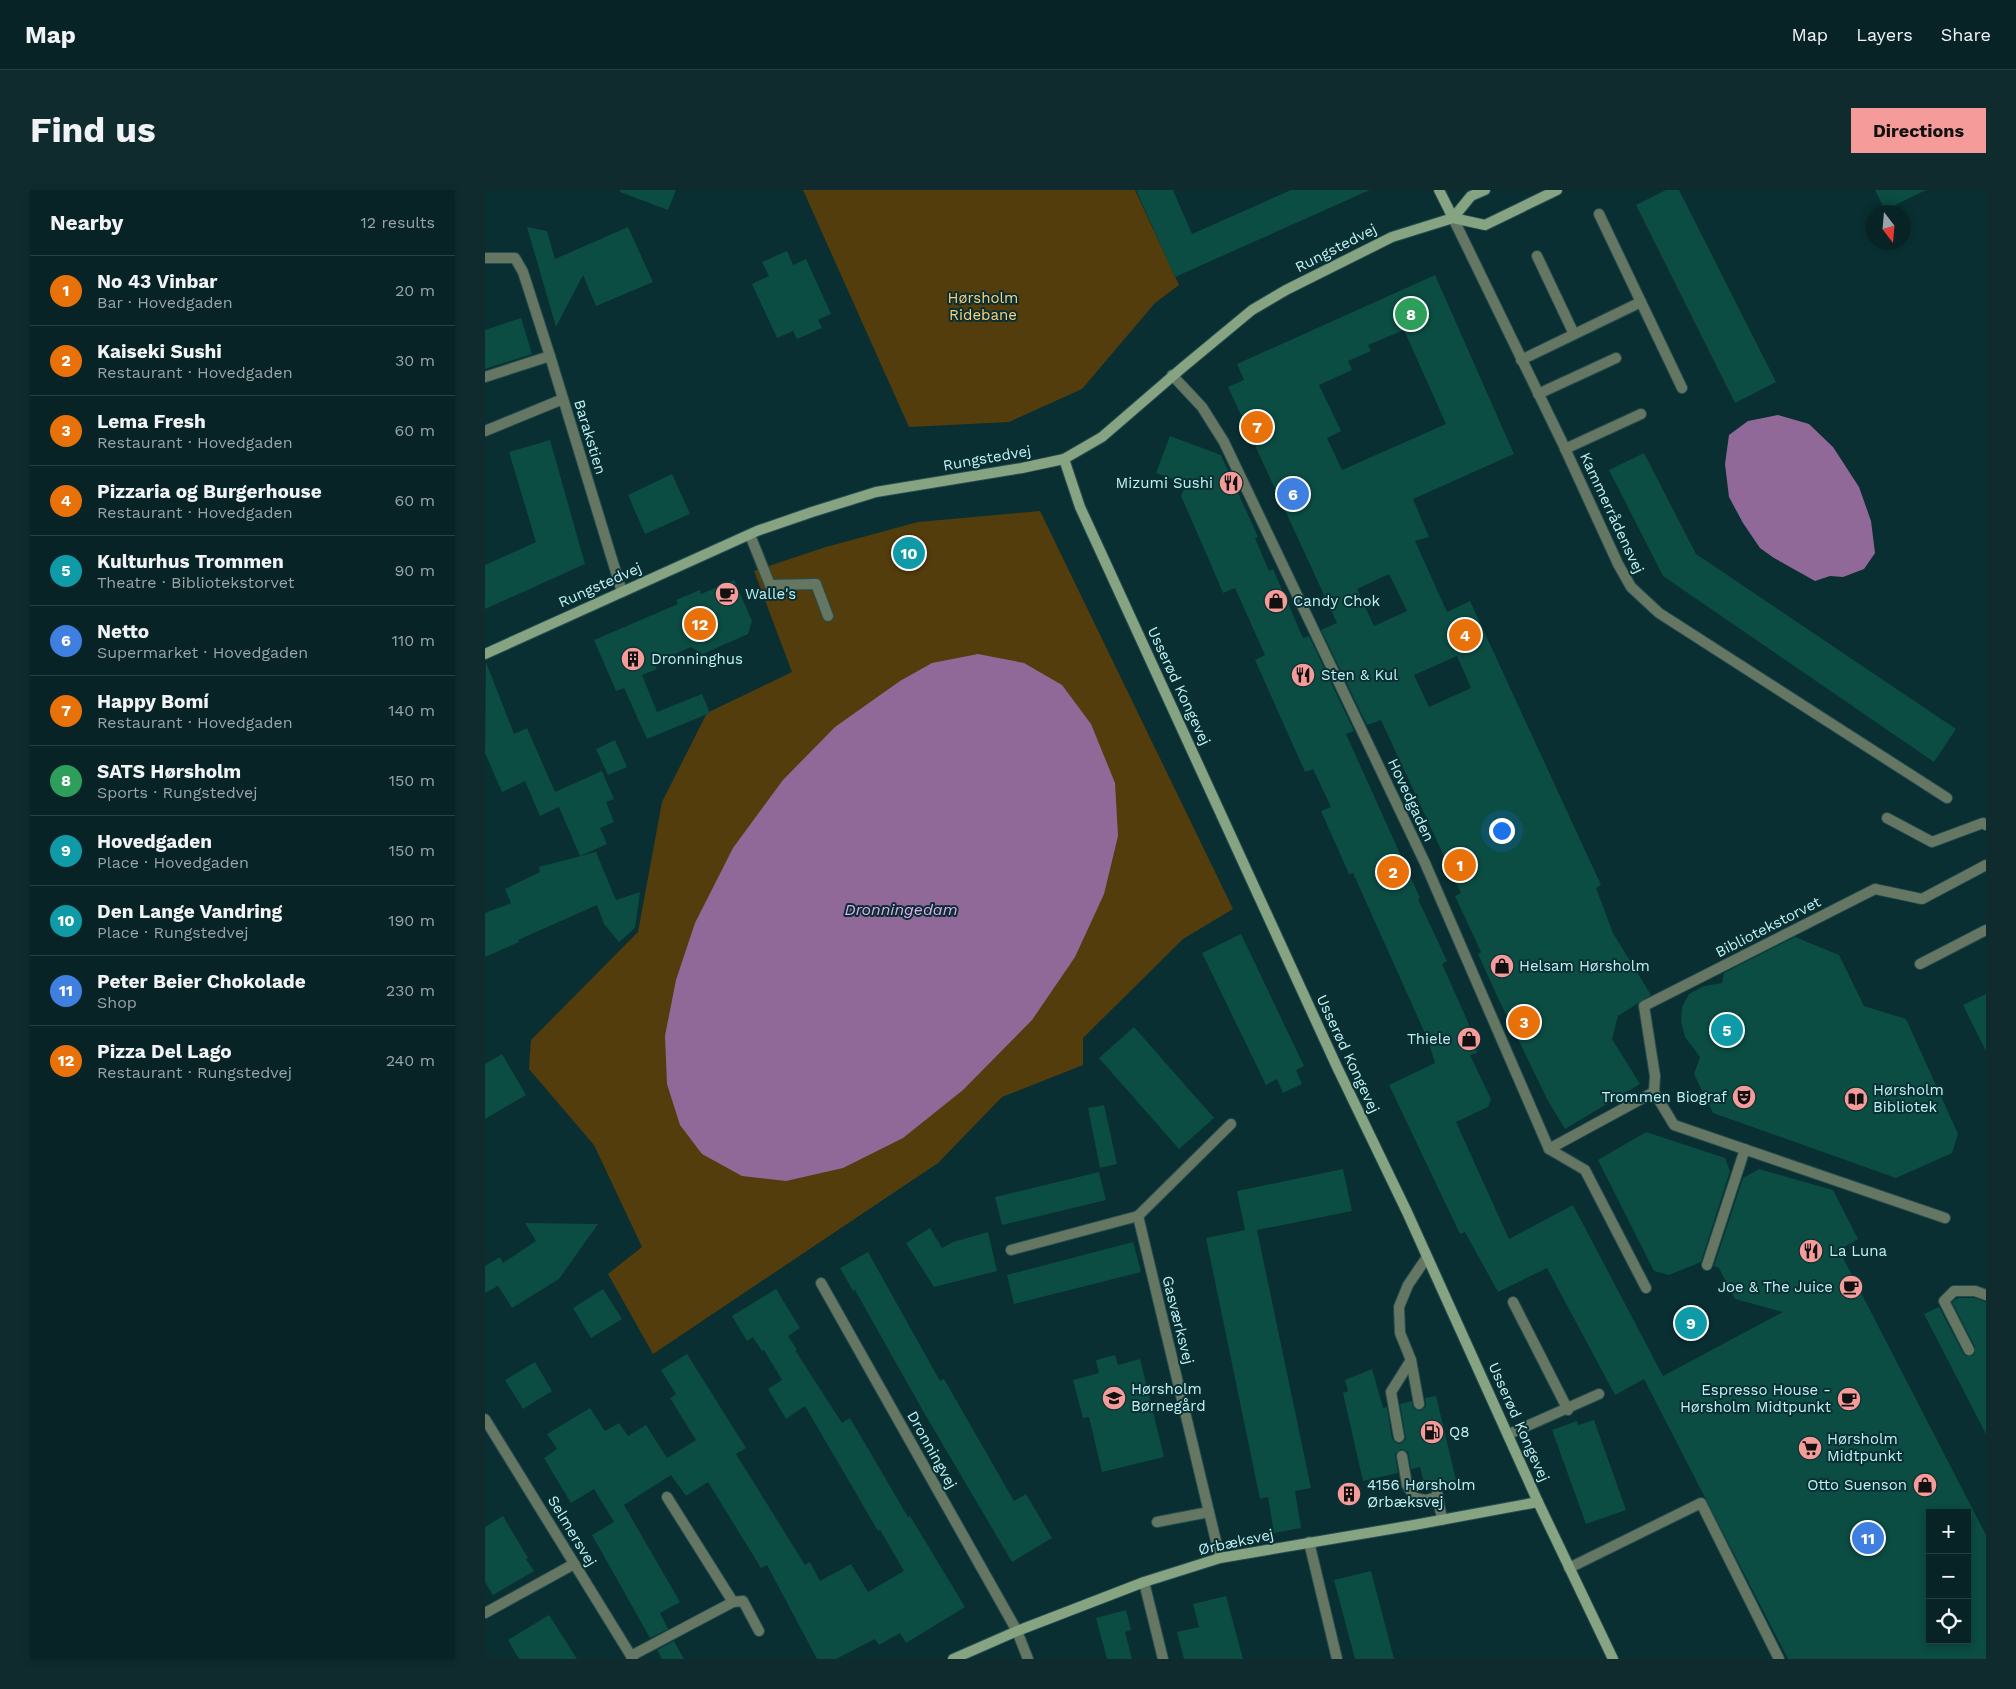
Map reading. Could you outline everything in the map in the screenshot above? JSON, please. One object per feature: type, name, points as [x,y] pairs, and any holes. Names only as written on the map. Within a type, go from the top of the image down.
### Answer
[{"type":"street","points":[[1439,190],[1453,218],[1471,196],[1485,190]]},
{"type":"street","name":"Rungstedvej","points":[[485,654],[750,535],[812,512],[876,492],[1064,460],[1103,437],[1252,310],[1286,290],[1392,237],[1453,218],[1485,224],[1557,190]]},
{"type":"street","points":[[1599,214],[1682,388]]},
{"type":"street","name":"Kammerrådensvej","points":[[1453,218],[1565,449],[1617,564],[1631,587],[1659,613],[1947,798]]},
{"type":"street","points":[[1537,256],[1574,334]]},
{"type":"street","name":"Barakstien","points":[[485,258],[515,258],[523,272],[622,592]]},
{"type":"street","points":[[1521,360],[1641,302]]},
{"type":"street","points":[[485,377],[550,356]]},
{"type":"street","points":[[1538,394],[1616,358]]},
{"type":"street","name":"Hovedgaden","points":[[1173,376],[1202,407],[1224,442],[1425,864],[1549,1149]]},
{"type":"street","points":[[485,432],[563,399]]},
{"type":"street","points":[[1565,449],[1641,414]]},
{"type":"street","name":"Usserød Kongevej","points":[[1064,460],[1080,507],[1337,1067],[1407,1212],[1509,1434],[1538,1502],[1613,1659]]},
{"type":"street","points":[[750,535],[771,585],[816,584],[828,616]]},
{"type":"street","points":[[1887,818],[1932,842],[1985,823]]},
{"type":"street","name":"Bibliotekstorvet","points":[[1654,1092],[1655,1076],[1644,1006],[1875,889],[1922,899],[1986,865]]},
{"type":"street","points":[[1920,964],[1986,930]]},
{"type":"street","points":[[1549,1149],[1654,1092],[1674,1125],[1945,1218]]},
{"type":"street","points":[[1011,1250],[1137,1216],[1231,1124]]},
{"type":"street","points":[[1549,1149],[1585,1170],[1646,1288]]},
{"type":"street","points":[[1707,1265],[1745,1149]]},
{"type":"street","name":"Gasværksvej","points":[[1137,1216],[1220,1558]]},
{"type":"street","points":[[1419,1404],[1411,1360],[1400,1333],[1399,1307],[1408,1285],[1427,1257]]},
{"type":"street","name":"Dronningvej","points":[[821,1283],[1017,1631],[1028,1659]]},
{"type":"street","points":[[1969,1350],[1944,1301],[1954,1291],[1975,1291],[1986,1294]]},
{"type":"street","points":[[1513,1302],[1568,1410]]},
{"type":"street","points":[[1399,1437],[1391,1392],[1411,1360]]},
{"type":"street","points":[[1509,1434],[1568,1410],[1599,1394]]},
{"type":"street","name":"Selmersvej","points":[[485,1419],[632,1657]]},
{"type":"street","points":[[1402,1456],[1407,1485],[1415,1498],[1425,1500],[1437,1494],[1442,1520]]},
{"type":"street","points":[[667,1497],[733,1602]]},
{"type":"street","name":"Ørbæksvej","points":[[953,1659],[1017,1631],[1144,1582],[1220,1558],[1538,1502]]},
{"type":"street","points":[[1569,1568],[1701,1503],[1779,1659]]},
{"type":"street","points":[[1157,1522],[1209,1512]]},
{"type":"street","points":[[1309,1542],[1337,1659]]},
{"type":"street","points":[[485,1612],[574,1564]]},
{"type":"street","points":[[1144,1582],[1163,1659]]},
{"type":"street","points":[[632,1657],[733,1602],[743,1602],[759,1631]]},
{"type":"green space","name":"Hørsholm Ridebane","points":[[803,190],[1135,190],[1179,285],[1155,303],[1082,389],[1009,422],[909,427]]},
{"type":"green space","points":[[1040,511],[1233,909],[1183,939],[1083,1038],[1083,1065],[1002,1097],[938,1163],[653,1354],[608,1274],[642,1247],[594,1145],[529,1069],[531,1040],[638,932],[662,802],[707,713],[792,672],[754,571],[826,547],[918,522]]},
{"type":"water","points":[[1778,415],[1809,424],[1833,447],[1859,487],[1871,521],[1875,553],[1864,569],[1843,577],[1830,576],[1815,581],[1760,548],[1743,523],[1729,497],[1725,464],[1729,435],[1748,421]]},
{"type":"water","name":"Dronningedam","points":[[978,654],[1024,663],[1062,685],[1091,724],[1115,783],[1118,836],[1104,894],[1075,957],[1032,1020],[963,1090],[903,1138],[843,1168],[786,1181],[742,1176],[702,1154],[680,1125],[667,1084],[665,1036],[676,980],[695,923],[733,848],[783,780],[835,727],[900,681],[932,663]]},
{"type":"building","points":[[620,190],[676,190],[668,210],[620,192]]},
{"type":"building","points":[[1136,190],[1173,190],[1192,234],[1291,190],[1370,190],[1175,277]]},
{"type":"building","points":[[1666,190],[1679,190],[1776,382],[1735,403],[1636,205]]},
{"type":"building","points":[[1875,190],[1926,190],[1895,205],[1882,205]]},
{"type":"building","points":[[527,227],[547,231],[555,259],[628,227],[653,282],[596,306],[583,275],[556,327]]},
{"type":"building","points":[[787,251],[793,265],[806,259],[831,314],[818,320],[822,328],[797,339],[793,331],[777,338],[752,284],[769,276],[762,262]]},
{"type":"building","points":[[1435,275],[1514,454],[1413,499],[1429,537],[1415,541],[1447,612],[1470,601],[1601,885],[1596,888],[1613,933],[1651,995],[1618,1016],[1612,1039],[1640,1084],[1565,1129],[1547,1099],[1478,954],[1481,952],[1455,896],[1461,893],[1381,720],[1367,725],[1321,630],[1337,623],[1228,387],[1244,380],[1237,364]],"holes":[[[1404,330],[1446,424],[1342,470],[1327,438],[1341,431],[1319,385],[1352,370],[1348,361],[1371,351],[1368,345]],[[1389,574],[1407,611],[1374,626],[1357,589]],[[1457,656],[1471,688],[1429,707],[1414,675]]]},
{"type":"building","points":[[521,318],[532,354],[485,369],[485,330]]},
{"type":"building","points":[[1170,436],[1221,455],[1258,537],[1255,538],[1269,571],[1273,569],[1303,638],[1309,636],[1354,731],[1346,734],[1447,961],[1442,964],[1468,1022],[1477,1053],[1470,1055],[1491,1099],[1488,1107],[1456,1122],[1509,1239],[1573,1205],[1663,1376],[1783,1312],[1735,1299],[1719,1268],[1714,1266],[1743,1178],[1759,1169],[1833,1190],[1858,1239],[1839,1250],[1986,1535],[1986,1659],[1788,1659],[1644,1379],[1615,1395],[1547,1268],[1498,1292],[1465,1232],[1460,1234],[1389,1085],[1435,1063],[1428,1040],[1353,873],[1349,874],[1321,811],[1331,807],[1313,769],[1305,772],[1255,660],[1265,655],[1235,588],[1223,593],[1181,496],[1186,484],[1156,473]]},
{"type":"building","points":[[550,440],[585,564],[485,609],[485,565],[536,542],[509,452]]},
{"type":"building","points":[[1644,453],[1696,554],[1956,729],[1934,762],[1663,576],[1609,470]]},
{"type":"building","points":[[672,474],[690,514],[645,534],[628,495]]},
{"type":"building","name":"Dronninghus","points":[[734,580],[752,621],[748,634],[703,654],[691,647],[654,663],[657,669],[642,675],[657,712],[702,694],[710,713],[647,739],[624,688],[616,691],[594,640],[678,604],[676,600],[700,590],[701,594]]},
{"type":"building","points":[[486,662],[514,734],[527,728],[555,792],[602,771],[614,799],[606,802],[614,822],[600,828],[607,844],[580,856],[559,807],[540,816],[525,781],[502,792],[485,753]]},
{"type":"building","points":[[615,740],[627,767],[608,775],[596,749]]},
{"type":"building","points":[[596,852],[616,900],[640,892],[635,928],[619,942],[604,924],[597,905],[518,940],[519,942],[485,957],[485,913],[511,903],[505,889],[540,872],[539,867]]},
{"type":"building","points":[[1241,934],[1304,1066],[1296,1070],[1302,1084],[1283,1093],[1277,1079],[1266,1085],[1202,953]]},
{"type":"building","points":[[1795,937],[1839,955],[1864,1006],[1906,1019],[1958,1134],[1952,1153],[1896,1178],[1713,1113],[1694,1074],[1700,1057],[1685,1037],[1681,1022],[1682,1007],[1689,994],[1704,986],[1722,983],[1724,973]]},
{"type":"building","points":[[1986,994],[1986,1051],[1963,1005]]},
{"type":"building","points":[[1134,1027],[1214,1118],[1179,1149],[1099,1058]]},
{"type":"building","points":[[502,1054],[526,1095],[485,1119],[485,1064]]},
{"type":"building","points":[[1104,1105],[1117,1164],[1100,1168],[1088,1108]]},
{"type":"building","points":[[1646,1132],[1725,1158],[1730,1171],[1701,1262],[1669,1275],[1654,1271],[1598,1160]]},
{"type":"building","points":[[1343,1169],[1352,1211],[1257,1230],[1311,1488],[1295,1491],[1301,1528],[1274,1533],[1268,1497],[1260,1499],[1206,1238],[1245,1230],[1237,1191]]},
{"type":"building","points":[[1099,1172],[1106,1200],[1002,1225],[995,1197]]},
{"type":"building","points":[[525,1223],[598,1224],[559,1279],[512,1308],[498,1286],[485,1293],[485,1266],[500,1257],[503,1263],[536,1241]]},
{"type":"building","points":[[930,1228],[942,1248],[953,1242],[988,1232],[997,1271],[934,1287],[906,1243]]},
{"type":"building","points":[[1133,1242],[1141,1272],[1014,1304],[1007,1275]]},
{"type":"building","points":[[868,1252],[940,1381],[944,1379],[1014,1501],[1026,1494],[1052,1538],[1012,1562],[923,1411],[855,1290],[853,1291],[840,1268]]},
{"type":"building","points":[[603,1289],[622,1319],[591,1338],[573,1308]]},
{"type":"building","points":[[776,1289],[800,1328],[788,1336],[797,1350],[795,1350],[842,1423],[850,1418],[908,1517],[910,1516],[965,1607],[906,1643],[900,1633],[879,1645],[875,1639],[836,1659],[817,1659],[767,1565],[761,1568],[708,1482],[686,1496],[671,1475],[624,1505],[680,1602],[660,1613],[668,1629],[650,1638],[592,1535],[614,1522],[594,1489],[571,1503],[544,1458],[557,1449],[547,1434],[590,1408],[605,1431],[619,1423],[628,1436],[646,1425],[667,1458],[696,1440],[670,1398],[676,1394],[661,1370],[687,1354],[746,1448],[736,1454],[805,1565],[810,1562],[820,1581],[851,1564],[868,1592],[904,1571],[880,1530],[878,1531],[805,1406],[786,1419],[768,1389],[782,1380],[764,1350],[762,1351],[753,1337],[747,1341],[732,1316]]},
{"type":"building","points":[[1958,1298],[1974,1298],[1986,1302],[1986,1434],[1924,1314],[1939,1307],[1963,1353],[1966,1356],[1972,1356],[1975,1353],[1975,1347],[1952,1302]]},
{"type":"building","name":"Hørsholm Børnegård","points":[[1115,1355],[1118,1365],[1140,1359],[1164,1457],[1102,1472],[1089,1417],[1083,1418],[1073,1380],[1099,1373],[1096,1360]]},
{"type":"building","points":[[535,1362],[552,1391],[523,1409],[505,1380]]},
{"type":"building","points":[[1372,1369],[1383,1408],[1387,1407],[1392,1439],[1396,1443],[1401,1444],[1406,1439],[1400,1404],[1412,1401],[1414,1409],[1421,1411],[1426,1406],[1425,1398],[1436,1396],[1456,1480],[1425,1488],[1420,1467],[1411,1469],[1408,1452],[1401,1449],[1395,1454],[1398,1473],[1363,1481],[1343,1393],[1348,1391],[1345,1380]]},
{"type":"building","points":[[1594,1420],[1626,1510],[1586,1524],[1552,1430],[1577,1421],[1578,1425]]},
{"type":"building","points":[[503,1516],[534,1571],[493,1595],[485,1582],[485,1527]]},
{"type":"building","points":[[1371,1571],[1394,1659],[1355,1659],[1334,1580]]},
{"type":"building","points":[[1226,1596],[1243,1659],[1184,1659],[1177,1632],[1199,1627],[1193,1604]]},
{"type":"building","points":[[1126,1610],[1131,1630],[1125,1632],[1132,1659],[1107,1659],[1096,1618]]},
{"type":"building","points":[[549,1615],[577,1659],[519,1659],[508,1640]]},
{"type":"building","points":[[674,1641],[684,1659],[662,1659],[657,1650]]},
{"type":"place","name":"SATS Hørsholm","points":[[1411,314]]},
{"type":"place","name":"Happy Bomí","points":[[1257,427]]},
{"type":"place","name":"Mizumi Sushi","points":[[1231,483]]},
{"type":"place","name":"Netto","points":[[1293,494]]},
{"type":"place","name":"Den Lange Vandring","points":[[909,553]]},
{"type":"place","name":"Walle's","points":[[727,594]]},
{"type":"place","name":"Candy Chok","points":[[1276,601]]},
{"type":"place","name":"Pizza Del Lago","points":[[700,624]]},
{"type":"place","name":"Pizzaria og Burgerhouse","points":[[1465,635]]},
{"type":"place","name":"Dronninghus","points":[[633,659]]},
{"type":"place","name":"Sten & Kul","points":[[1303,675]]},
{"type":"place","name":"No 43 Vinbar","points":[[1460,865]]},
{"type":"place","name":"Kaiseki Sushi","points":[[1393,872]]},
{"type":"place","name":"Helsam Hørsholm","points":[[1502,966]]},
{"type":"place","name":"Lema Fresh","points":[[1524,1022]]},
{"type":"place","name":"Kulturhus Trommen","points":[[1727,1030]]},
{"type":"place","name":"Thiele","points":[[1469,1039]]},
{"type":"place","name":"Trommen Biograf","points":[[1744,1097]]},
{"type":"place","name":"Hørsholm Bibliotek","points":[[1856,1099]]},
{"type":"place","name":"La Luna","points":[[1811,1251]]},
{"type":"place","name":"Joe & The Juice","points":[[1851,1287]]},
{"type":"place","name":"Hovedgaden","points":[[1691,1323]]},
{"type":"place","name":"Hørsholm Børnegård","points":[[1114,1398]]},
{"type":"place","name":"Espresso House - Hørsholm Midtpunkt","points":[[1849,1399]]},
{"type":"place","name":"Q8","points":[[1432,1432]]},
{"type":"place","name":"Hørsholm Midtpunkt","points":[[1810,1448]]},
{"type":"place","name":"Otto Suenson","points":[[1925,1485]]},
{"type":"place","name":"4156 Hørsholm Ørbæksvej","points":[[1349,1494]]},
{"type":"place","name":"Peter Beier Chokolade","points":[[1868,1538]]}]
